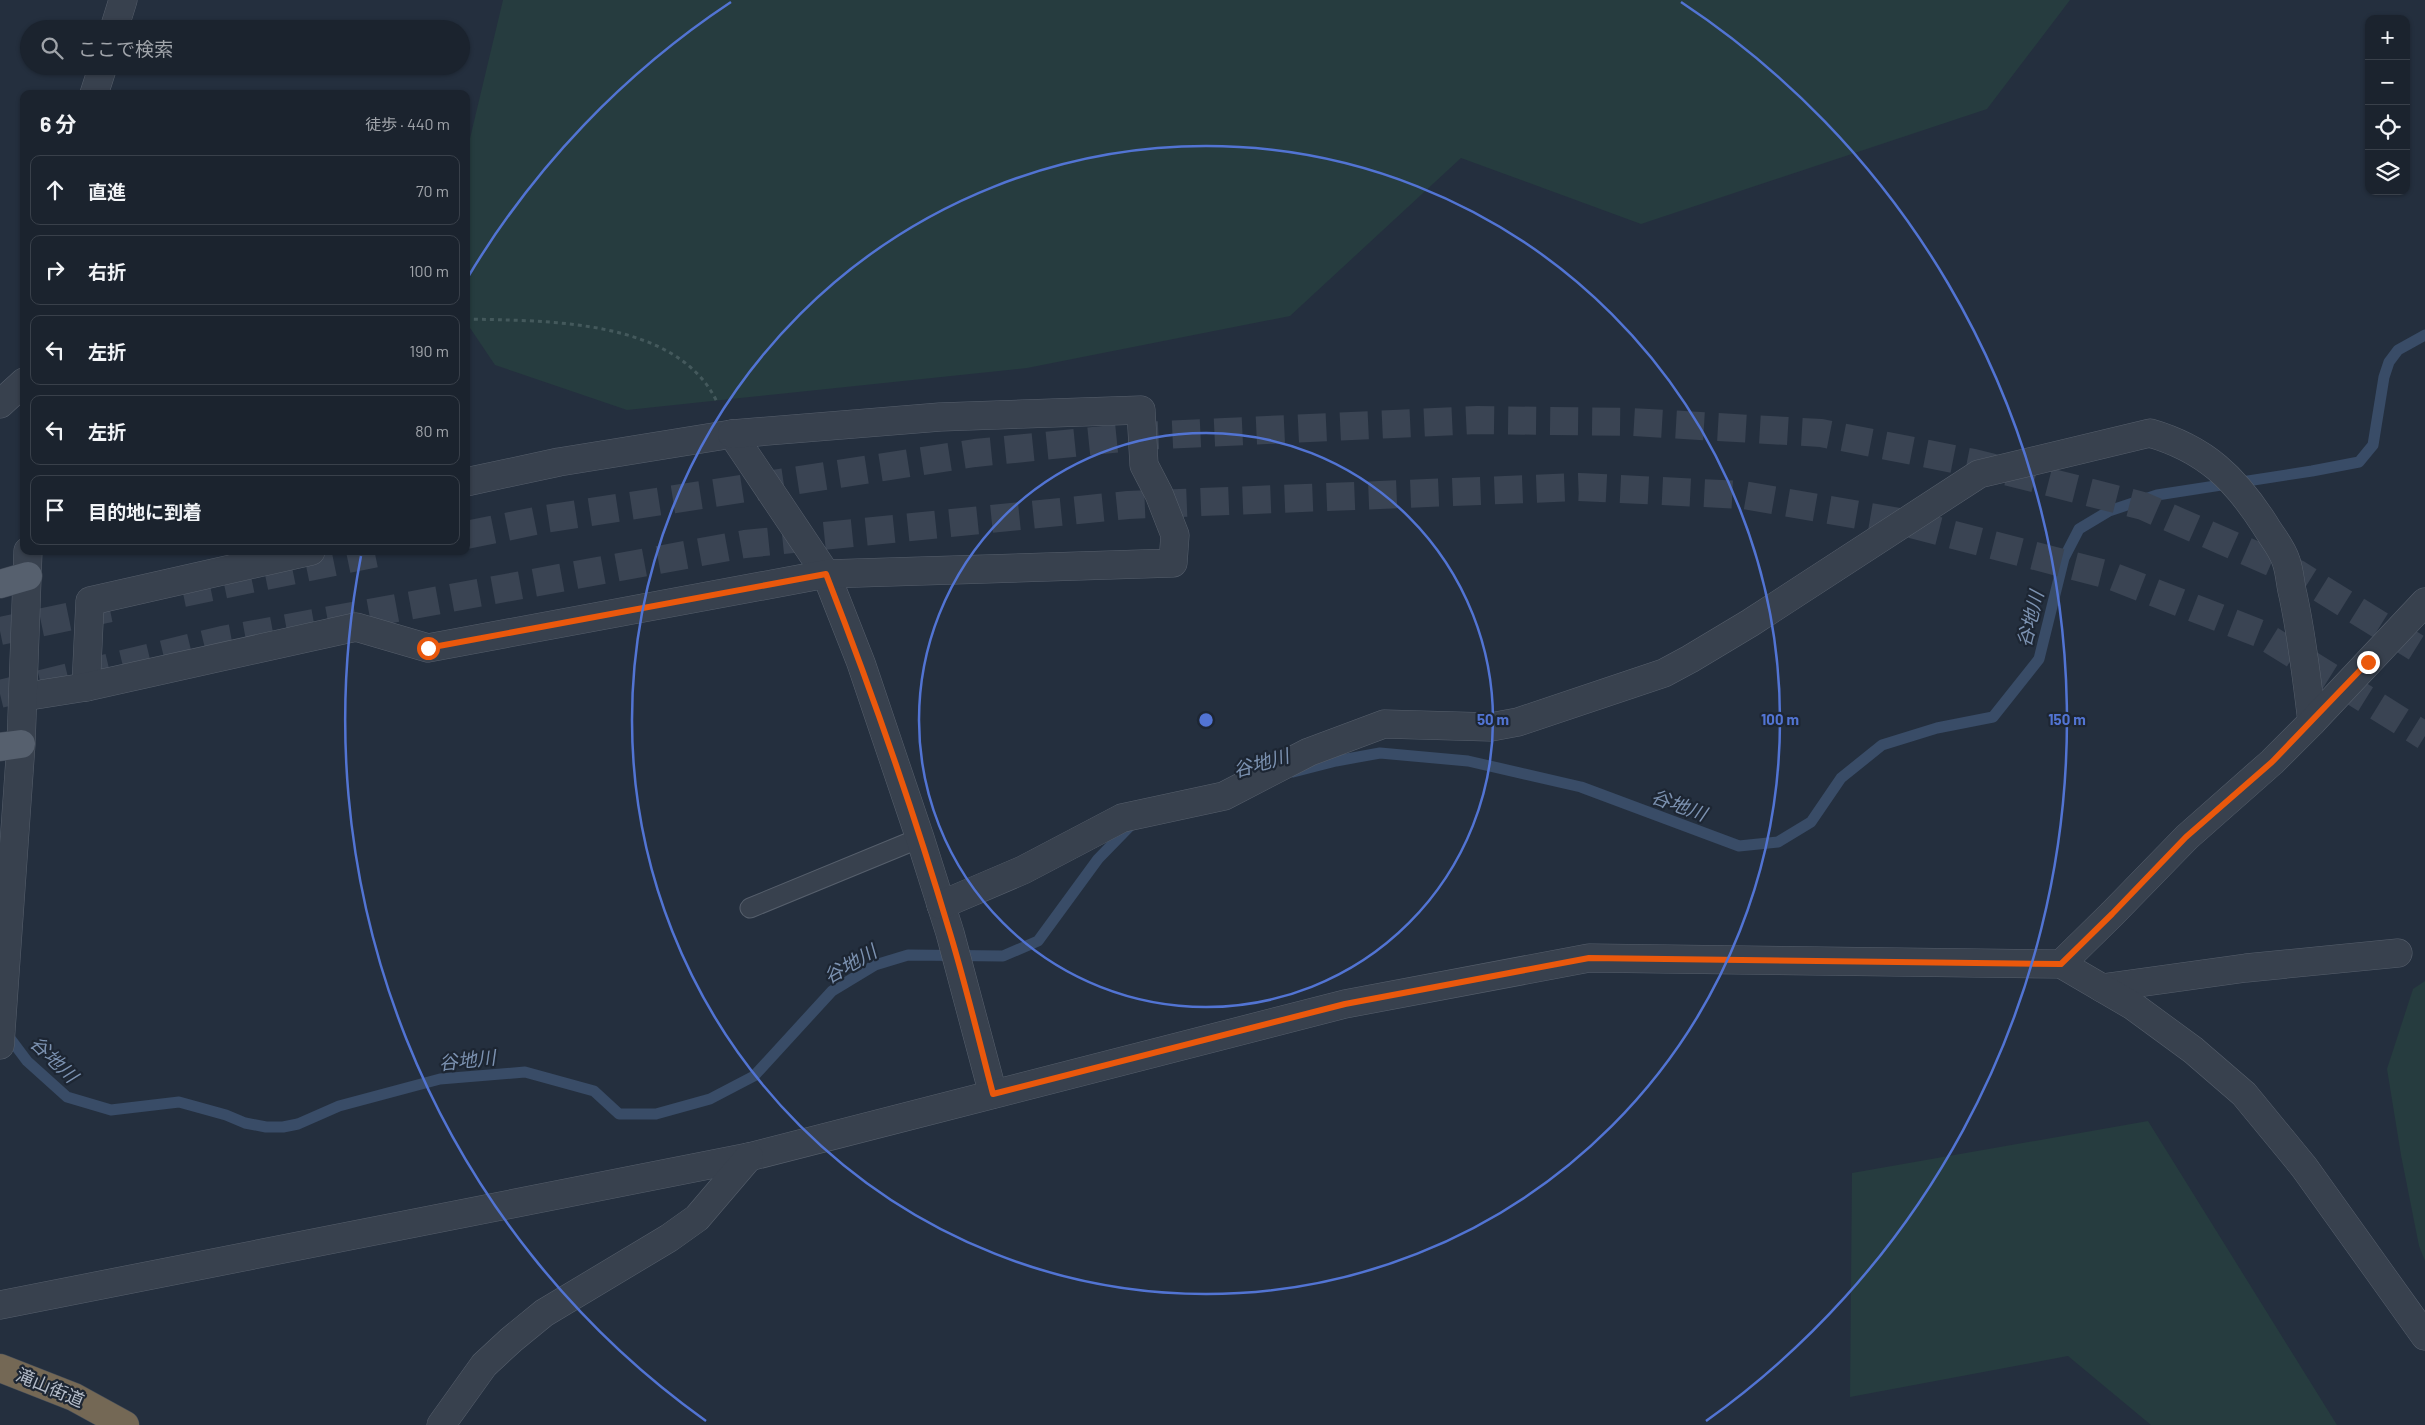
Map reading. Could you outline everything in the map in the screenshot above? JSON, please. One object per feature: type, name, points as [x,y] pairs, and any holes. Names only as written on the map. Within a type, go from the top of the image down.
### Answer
[{"type":"highway","name":"滝山街道","points":[[0,1368],[74,1398],[125,1425]]},
{"type":"main road","points":[[0,584],[28,564]]},
{"type":"street","points":[[117,20],[123,0]]},
{"type":"street","points":[[95,90],[100,75]]},
{"type":"street","points":[[0,404],[20,386]]},
{"type":"street","points":[[23,697],[86,687],[356,627],[428,648],[826,574],[1173,563],[1175,534],[1159,494],[1144,465],[1141,410],[940,417],[732,434],[559,462],[470,481]]},
{"type":"street","points":[[732,434],[826,574],[861,663],[920,838],[941,905],[993,1094]]},
{"type":"street","points":[[941,905],[1023,870],[1122,818],[1224,796],[1309,752],[1384,724],[1491,727],[1518,722],[1664,672],[1690,660],[1750,623],[1979,474],[2150,434],[2167,438],[2199,453],[2227,475],[2259,516],[2286,562],[2300,631],[2312,722]]},
{"type":"street","points":[[86,687],[90,601],[293,555]]},
{"type":"street","points":[[0,1046],[4,1004],[11,745],[23,697],[28,564]]},
{"type":"street","points":[[2061,964],[2186,837],[2272,762],[2425,602]]},
{"type":"street","points":[[2102,988],[2246,968],[2398,952]]},
{"type":"street","points":[[0,1305],[749,1157],[1345,1004],[1589,958],[2061,964],[2133,1006],[2194,1050],[2244,1094],[2304,1167],[2425,1336]]},
{"type":"street","points":[[441,1425],[457,1400],[484,1365],[511,1340],[544,1313],[669,1238],[690,1223],[749,1157]]},
{"type":"lane","points":[[750,908],[920,838]]},
{"type":"path","points":[[470,320],[568,323],[606,330],[650,342],[690,367],[712,391],[732,434]]},
{"type":"green space","points":[[503,0],[2070,0],[1987,109],[1641,224],[1461,158],[1290,316],[1027,368],[627,410],[495,365],[470,328],[470,138]]},
{"type":"green space","points":[[2425,981],[2425,1261],[2419,1246],[2401,1155],[2387,1069],[2413,989]]},
{"type":"green space","points":[[2148,1121],[2337,1425],[2151,1425],[2068,1356],[1850,1397],[1852,1173]]},
{"type":"waterway","name":"谷地川","points":[[1293,772],[1336,761],[1380,753],[1468,761],[1581,787],[1739,846],[1778,842],[1811,822],[1841,778],[1882,745],[1937,728],[1993,717],[2039,659],[2064,558],[2079,529],[2109,511],[2157,495],[2359,462],[2373,445],[2384,377],[2389,362],[2398,350],[2425,335]]},
{"type":"waterway","name":"谷地川","points":[[6,1033],[27,1061],[67,1097],[111,1110],[179,1102],[226,1115],[245,1123],[266,1127],[283,1127],[298,1124],[339,1106],[440,1079],[525,1072],[594,1091],[619,1114],[656,1114],[710,1099],[754,1076],[832,991],[875,965],[908,955],[1003,956],[1038,941],[1098,859],[1133,823]]},
{"type":"tunnel","points":[[470,534],[545,519],[975,453],[1142,436],[1477,420],[1632,422],[1821,433],[1974,463],[2143,506],[2296,573],[2425,653]]},
{"type":"tunnel","points":[[0,694],[222,640],[745,544],[1128,505],[1579,487],[1743,495],[1911,524],[2109,575],[2261,634],[2425,736]]},
{"type":"tunnel","points":[[183,593],[368,555]]},
{"type":"tunnel","points":[[0,631],[111,608]]},
{"type":"route","points":[[428,648],[826,574],[861,663],[920,838],[950,933],[993,1094],[1345,1004],[1589,958],[2061,964],[2186,837],[2272,762],[2368,662]]}]
